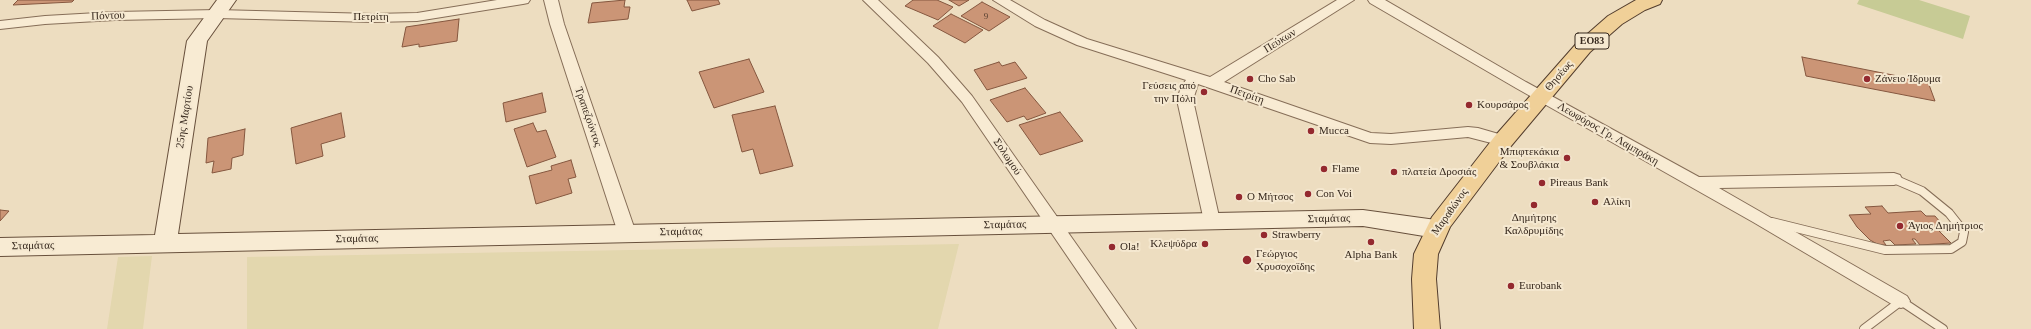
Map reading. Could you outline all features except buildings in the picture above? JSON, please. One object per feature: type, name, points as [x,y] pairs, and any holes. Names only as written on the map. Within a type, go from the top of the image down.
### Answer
[{"type":"main road","name":"Θησέως","points":[[1542,96],[1584,48],[1615,20],[1638,6],[1653,0]]},
{"type":"main road","name":"Μαραθώνος","points":[[1427,329],[1426,254],[1440,223],[1502,141],[1542,96]]},
{"type":"street","name":"Πετρίτη","points":[[222,7],[374,18],[417,17],[523,0]]},
{"type":"street","name":"Τραπεζούντος","points":[[551,0],[557,24],[627,233]]},
{"type":"street","name":"Σολωμού","points":[[870,0],[933,60],[967,99],[1127,329]]},
{"type":"street","points":[[1006,3],[1026,0]]},
{"type":"street","name":"Πεύκων","points":[[1212,83],[1347,0]]},
{"type":"street","name":"Λεωφόρος Γρ. Λαμπράκη","points":[[1376,0],[1901,301]]},
{"type":"street","name":"Πετρίτη","points":[[1006,3],[1040,23],[1082,42],[1195,77],[1370,138],[1391,139],[1468,132],[1478,133],[1502,141]]},
{"type":"street","name":"Πόντου","points":[[0,25],[45,20],[222,7]]},
{"type":"street","name":"25ης Μαρτίου","points":[[165,243],[196,42],[222,7]]},
{"type":"street","points":[[1195,77],[1188,87],[1185,100],[1212,221]]},
{"type":"street","points":[[1693,183],[1894,179]]},
{"type":"street","name":"Σταμάτας","points":[[0,247],[1363,218],[1440,223]]},
{"type":"lane","points":[[1758,218],[1885,250],[1951,249],[1962,242],[1964,232],[1949,213],[1922,191],[1894,179]]},
{"type":"lane","points":[[1864,329],[1901,301],[1943,329]]},
{"type":"shaded area","points":[[959,244],[938,329],[247,329],[247,257]]},
{"type":"shaded area","points":[[152,256],[143,329],[107,329],[118,257]]},
{"type":"green space","points":[[1859,0],[1919,0],[1970,16],[1963,39],[1857,4]]},
{"type":"place","name":"Cho Sab","points":[[1250,79]]},
{"type":"place","name":"Ζάνειο Ίδρυμα","points":[[1867,79]]},
{"type":"place","name":"Γεύσεις από την Πόλη","points":[[1204,92]]},
{"type":"place","name":"Κουρσάρος","points":[[1469,105]]},
{"type":"place","name":"Mucca","points":[[1311,131]]},
{"type":"place","name":"Μπιφτεκάκια & Σουβλάκια","points":[[1567,158]]},
{"type":"place","name":"Flame","points":[[1324,169]]},
{"type":"place","name":"πλατεία Δροσιάς","points":[[1394,172]]},
{"type":"place","name":"Pireaus Bank","points":[[1542,183]]},
{"type":"place","name":"Con Voi","points":[[1308,194]]},
{"type":"place","name":"Ο Μήτσος","points":[[1239,197]]},
{"type":"place","name":"Αλίκη","points":[[1595,202]]},
{"type":"place","name":"Δημήτρης Καλδρυμίδης","points":[[1534,205]]},
{"type":"place","name":"Άγιος Δημήτριος","points":[[1900,226]]},
{"type":"place","name":"Strawberry","points":[[1264,235]]},
{"type":"place","name":"Alpha Bank","points":[[1371,242]]},
{"type":"place","name":"Κλεψύδρα","points":[[1205,244]]},
{"type":"place","name":"Ola!","points":[[1112,247]]},
{"type":"place","name":"Γεώργιος Χρυσοχοϊδης","points":[[1247,260]]},
{"type":"place","name":"Eurobank","points":[[1511,286]]}]
